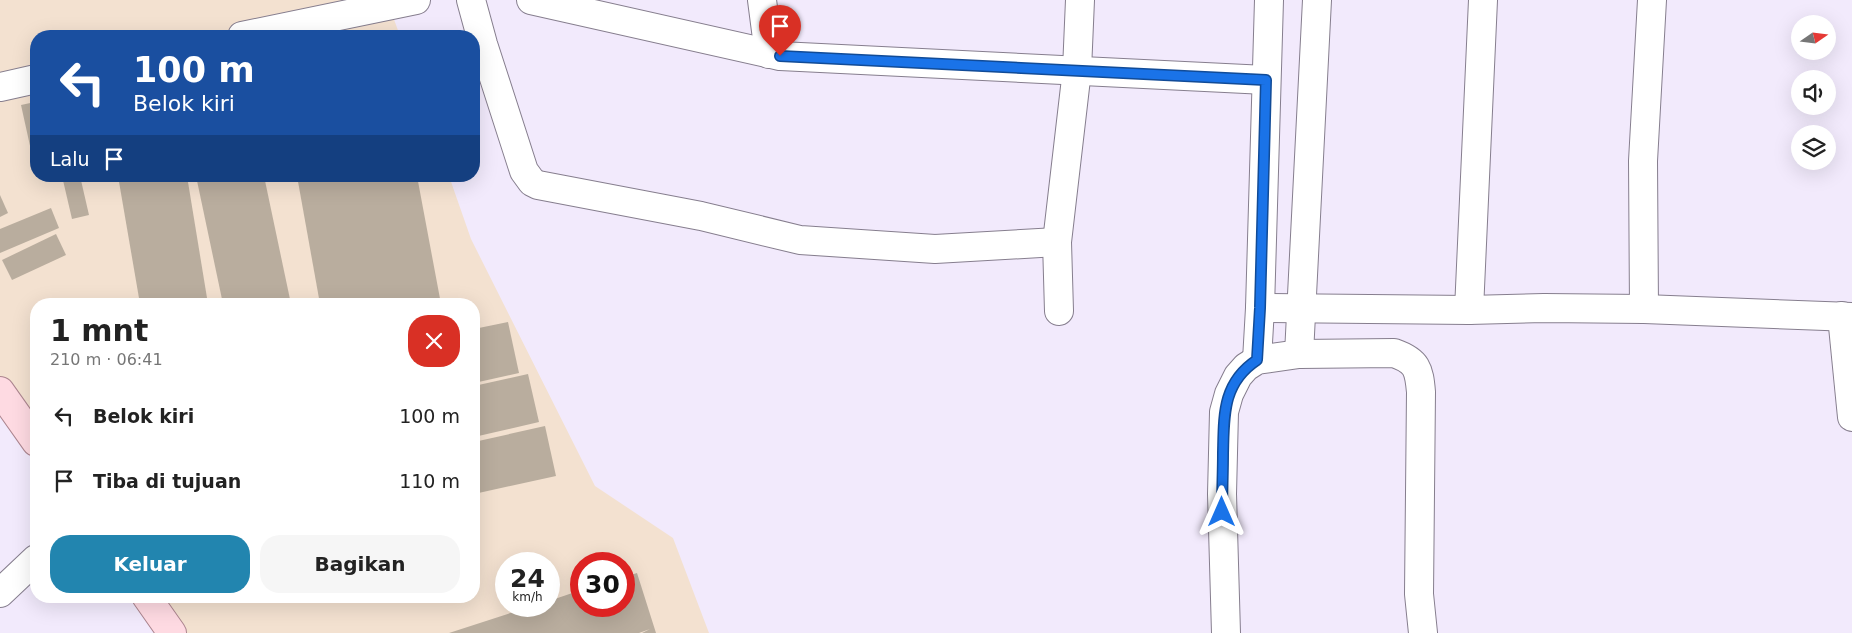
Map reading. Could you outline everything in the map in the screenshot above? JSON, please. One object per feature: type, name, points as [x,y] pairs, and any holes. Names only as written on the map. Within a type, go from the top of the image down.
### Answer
[{"type":"main road","points":[[0,391],[30,434]]},
{"type":"main road","points":[[151,603],[172,633]]},
{"type":"street","points":[[271,30],[416,0]]},
{"type":"street","points":[[471,0],[479,30]]},
{"type":"street","points":[[531,0],[611,10],[780,56],[1266,80]]},
{"type":"street","points":[[762,0],[768,54]]},
{"type":"street","points":[[1059,311],[1057,242],[1077,70],[1080,0]]},
{"type":"street","points":[[1257,360],[1269,0]]},
{"type":"street","points":[[1299,354],[1317,0]]},
{"type":"street","points":[[1469,310],[1483,0]]},
{"type":"street","points":[[1644,309],[1643,161],[1652,0]]},
{"type":"street","points":[[480,33],[524,171],[532,182],[538,185],[700,216],[800,240],[935,249],[1057,242]]},
{"type":"street","points":[[0,87],[30,80]]},
{"type":"street","points":[[1260,308],[1302,310],[1644,309],[1847,317],[1852,417]]},
{"type":"street","points":[[1226,633],[1222,494],[1224,412],[1229,394],[1238,376],[1246,367],[1257,360],[1299,354],[1394,353],[1407,358],[1413,363],[1418,372],[1421,392],[1419,594],[1423,633]]},
{"type":"street","points":[[0,593],[30,565]]},
{"type":"shaded area","points":[[0,0],[387,0],[398,30],[30,30],[30,182],[451,182],[471,239],[595,486],[673,538],[709,633],[172,633],[151,603],[480,603],[480,298],[30,298],[30,434],[0,391]]},
{"type":"building","points":[[30,103],[30,146],[21,105]]},
{"type":"building","points":[[63,182],[81,182],[89,215],[72,219]]},
{"type":"building","points":[[119,182],[188,182],[207,298],[139,298]]},
{"type":"building","points":[[197,182],[265,182],[290,298],[222,298]]},
{"type":"building","points":[[298,182],[418,182],[440,298],[319,298]]},
{"type":"building","points":[[0,195],[8,213],[0,217]]},
{"type":"building","points":[[51,208],[59,228],[0,253],[0,229]]},
{"type":"building","points":[[56,234],[66,255],[12,280],[2,260]]},
{"type":"building","points":[[508,322],[519,373],[480,382],[480,328]]},
{"type":"building","points":[[528,374],[539,422],[480,436],[480,385]]},
{"type":"building","points":[[545,426],[556,476],[480,493],[480,441]]},
{"type":"building","points":[[637,573],[656,633],[642,633],[650,629],[639,633],[449,633],[498,617],[560,617],[560,597],[570,594],[570,617],[635,617],[635,574]]},
{"type":"route","points":[[780,56],[1266,80],[1257,360],[1246,367],[1238,376],[1229,394],[1224,412],[1222,512]]}]
